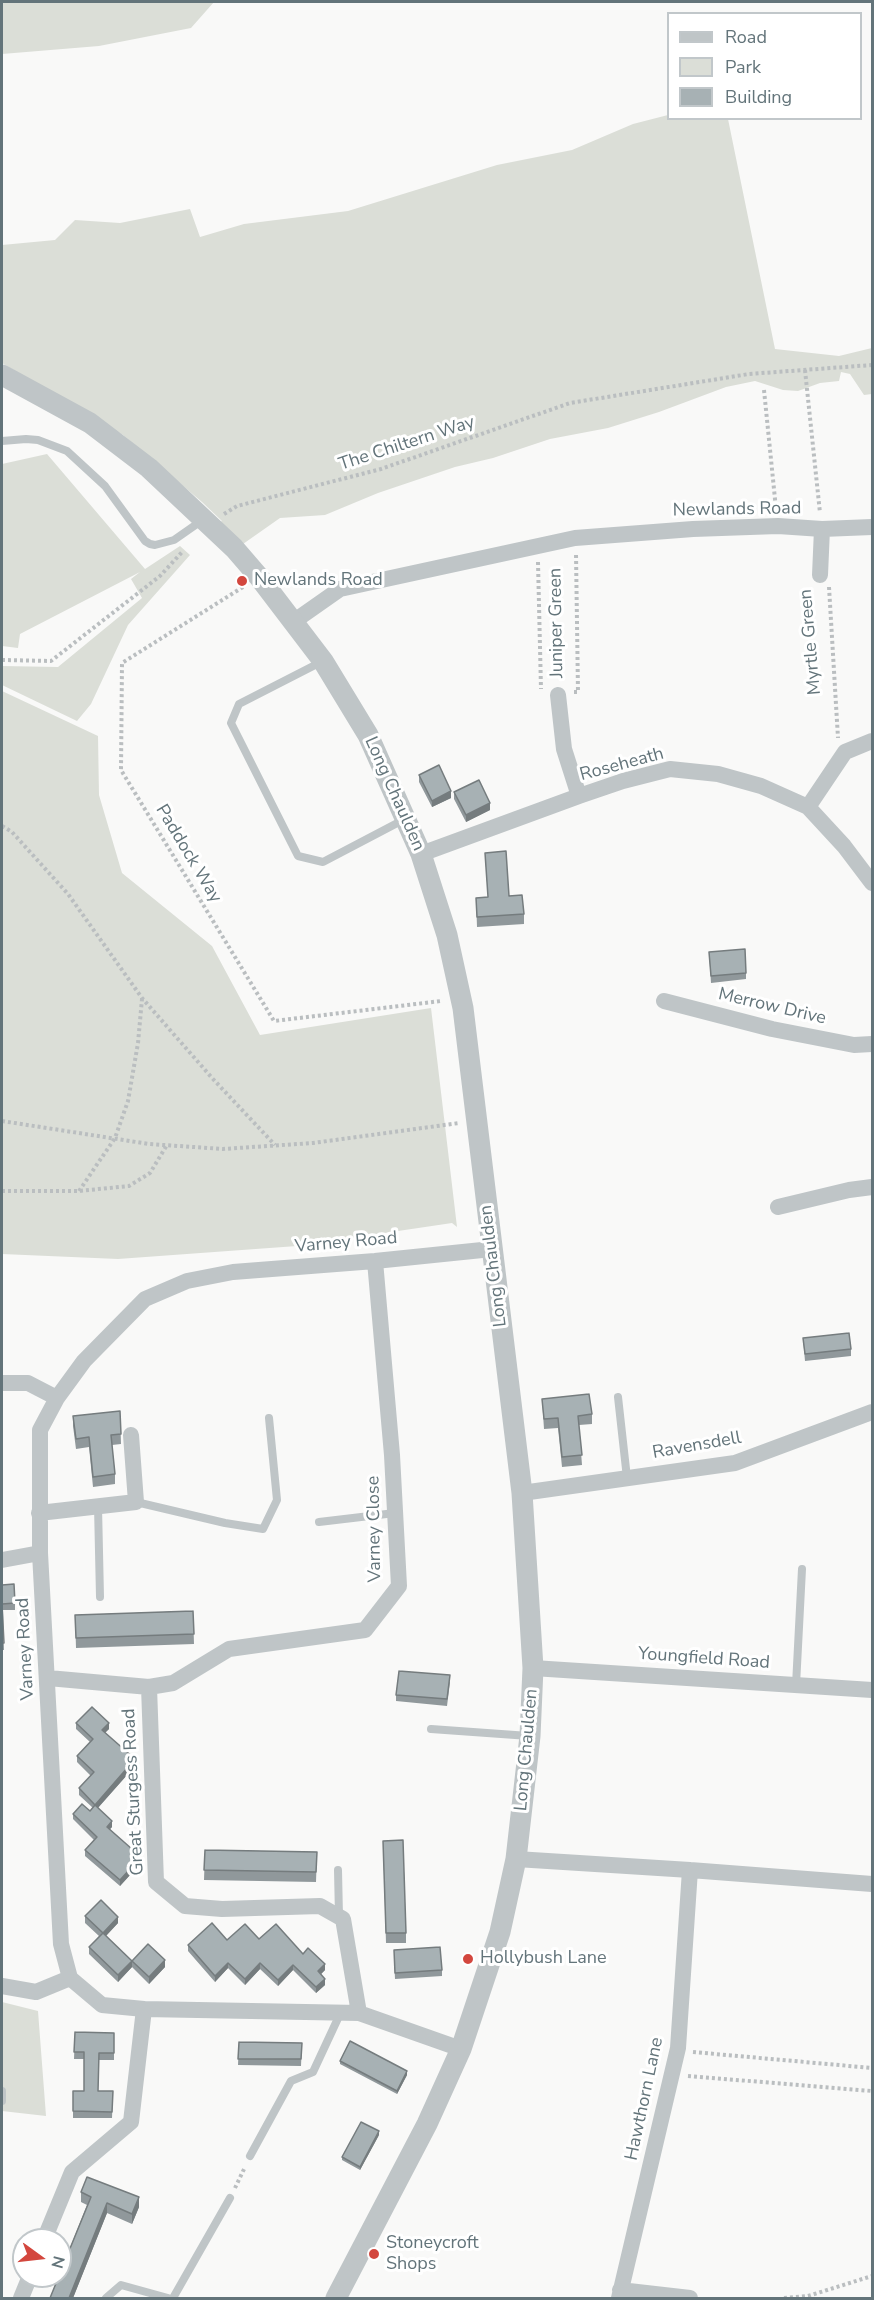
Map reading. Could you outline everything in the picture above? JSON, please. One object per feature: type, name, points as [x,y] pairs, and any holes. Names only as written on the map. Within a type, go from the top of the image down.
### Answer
[{"type":"street","name":"Long Chaulden","points":[[2,375],[90,423],[149,468],[207,521],[260,577],[323,661],[368,735],[422,854],[447,935],[460,999],[522,1493],[533,1668],[530,1736],[516,1859],[500,1932],[461,2049],[427,2124],[336,2298]]},
{"type":"street","name":"Newlands Road","points":[[294,622],[340,589],[575,538],[693,529],[778,526],[822,530],[873,527]]},
{"type":"street","name":"Myrtle Green","points":[[820,575],[822,530]]},
{"type":"street","name":"Juniper Green","points":[[558,695],[564,749],[579,796]]},
{"type":"street","points":[[808,807],[846,752],[873,741]]},
{"type":"street","name":"Roseheath","points":[[422,854],[579,796],[670,770],[729,777],[761,786],[808,807],[844,846],[873,883]]},
{"type":"street","name":"Merrow Drive","points":[[664,1001],[772,1029],[854,1045],[873,1044]]},
{"type":"street","points":[[777,1207],[849,1190],[873,1187]]},
{"type":"street","name":"Varney Road","points":[[69,1978],[61,1944],[39,1513],[40,1430],[57,1398],[84,1360],[145,1299],[188,1281],[233,1272],[492,1249]]},
{"type":"street","name":"Varney Close","points":[[149,1687],[173,1683],[229,1649],[366,1630],[399,1586],[375,1261]]},
{"type":"street","points":[[2,1383],[28,1383],[57,1398]]},
{"type":"street","name":"Ravensdell","points":[[522,1493],[735,1463],[873,1412]]},
{"type":"street","points":[[39,1513],[136,1502],[131,1435]]},
{"type":"street","points":[[2,1560],[40,1553]]},
{"type":"street","name":"Youngfield Road","points":[[533,1668],[873,1690]]},
{"type":"street","name":"Great Sturgess Road","points":[[48,1678],[149,1687],[156,1882],[185,1906],[222,1909],[320,1906],[339,1917]]},
{"type":"street","points":[[516,1859],[873,1884]]},
{"type":"street","name":"Hawthorn Lane","points":[[620,2294],[678,2049],[690,1870]]},
{"type":"street","points":[[339,1917],[343,1919],[359,2013]]},
{"type":"street","points":[[2,1986],[36,1992],[69,1978],[102,2005],[359,2013],[461,2049]]},
{"type":"street","points":[[49,2228],[72,2172],[131,2122],[144,2008]]},
{"type":"street","points":[[620,2294],[690,2298]]},
{"type":"lane","points":[[2,441],[38,440],[67,452],[105,486],[150,544],[155,545],[174,540],[207,521]]},
{"type":"lane","points":[[323,661],[239,704],[231,723],[298,856],[323,862],[406,819]]},
{"type":"lane","points":[[618,1397],[627,1478]]},
{"type":"lane","points":[[136,1502],[225,1523],[263,1529],[278,1500],[269,1418]]},
{"type":"lane","points":[[98,1506],[100,1597]]},
{"type":"lane","points":[[319,1522],[395,1513]]},
{"type":"lane","points":[[796,1685],[802,1569]]},
{"type":"lane","points":[[431,1729],[530,1736]]},
{"type":"lane","points":[[338,1870],[339,1917]]},
{"type":"lane","points":[[250,2156],[291,2081],[313,2072],[340,2014]]},
{"type":"lane","points":[[2,2091],[2,2101]]},
{"type":"lane","points":[[173,2298],[230,2198]]},
{"type":"lane","points":[[106,2298],[121,2285],[168,2298]]},
{"type":"path","name":"The Chiltern Way","points":[[207,521],[237,506],[381,469],[570,403],[749,374],[873,365]]},
{"type":"path","points":[[805,370],[822,530]]},
{"type":"path","points":[[764,390],[778,526]]},
{"type":"path","name":"Juniper Green","points":[[558,695],[578,692],[575,538]]},
{"type":"path","points":[[538,546],[542,697],[558,695]]},
{"type":"path","points":[[2,660],[51,661],[160,576],[184,550]]},
{"type":"path","name":"Myrtle Green","points":[[820,575],[829,583],[838,740],[846,752]]},
{"type":"path","name":"Paddock Way","points":[[260,577],[122,663],[121,770],[274,1021],[460,999]]},
{"type":"path","points":[[2,826],[12,832],[68,894],[142,998],[275,1145]]},
{"type":"path","points":[[79,1191],[115,1138],[128,1101],[138,1043],[142,998]]},
{"type":"path","points":[[2,1121],[167,1145],[223,1149],[313,1143],[476,1121]]},
{"type":"path","points":[[2,1191],[79,1191],[129,1186],[150,1173],[167,1145]]},
{"type":"path","points":[[678,2049],[873,2068]]},
{"type":"path","points":[[672,2075],[873,2091]]},
{"type":"path","points":[[230,2198],[250,2156]]},
{"type":"path","points":[[784,2298],[808,2296],[873,2276]]},
{"type":"green space","points":[[2,2],[214,2],[191,28],[99,46],[2,54]]},
{"type":"green space","points":[[667,115],[667,120],[728,120],[775,349],[839,356],[872,348],[872,394],[864,395],[850,374],[841,372],[839,381],[820,383],[798,391],[783,390],[755,381],[726,387],[608,428],[550,439],[493,458],[455,467],[378,493],[325,515],[280,518],[243,544],[218,523],[222,521],[202,502],[123,435],[2,363],[2,245],[55,240],[75,220],[120,223],[190,209],[200,237],[244,224],[348,211],[497,165],[572,150],[633,124]]},
{"type":"green space","points":[[47,454],[145,569],[180,546],[190,555],[128,625],[91,704],[77,721],[2,685],[2,666],[58,667],[142,598],[131,579],[140,572],[20,634],[18,648],[2,646],[2,464]]},
{"type":"green space","points":[[2,691],[98,736],[99,795],[122,873],[212,946],[260,1035],[431,1008],[457,1227],[452,1223],[297,1246],[118,1259],[2,1254]]},
{"type":"green space","points":[[2,2002],[38,2011],[46,2116],[2,2111]]},
{"type":"building","points":[[439,765],[451,791],[432,801],[419,775]]},
{"type":"building","points":[[479,780],[490,803],[466,815],[454,792]]},
{"type":"building","points":[[506,851],[509,896],[522,895],[524,914],[477,917],[476,898],[488,897],[485,853]]},
{"type":"building","points":[[745,949],[746,973],[711,976],[709,952]]},
{"type":"building","points":[[849,1333],[851,1349],[805,1354],[803,1338]]},
{"type":"building","points":[[589,1394],[592,1414],[578,1416],[582,1455],[562,1457],[558,1418],[544,1419],[542,1399]]},
{"type":"building","points":[[120,1411],[121,1434],[111,1435],[115,1474],[93,1477],[89,1437],[76,1439],[73,1416]]},
{"type":"building","points":[[14,1584],[15,1603],[2,1604],[2,1585]]},
{"type":"building","points":[[2,1604],[4,1643],[2,1643]]},
{"type":"building","points":[[193,1611],[194,1634],[76,1638],[75,1615]]},
{"type":"building","points":[[399,1671],[450,1675],[447,1699],[396,1695]]},
{"type":"building","points":[[92,1707],[109,1723],[102,1730],[135,1759],[95,1805],[79,1788],[94,1772],[77,1756],[93,1739],[76,1723]]},
{"type":"building","points":[[82,1804],[90,1811],[95,1805],[112,1821],[107,1827],[141,1857],[120,1880],[85,1850],[97,1837],[73,1814]]},
{"type":"building","points":[[403,1840],[406,1933],[386,1933],[383,1841]]},
{"type":"building","points":[[205,1850],[317,1852],[316,1872],[204,1870]]},
{"type":"building","points":[[101,1900],[118,1917],[103,1933],[85,1916]]},
{"type":"building","points":[[212,1923],[227,1940],[245,1924],[259,1939],[276,1924],[303,1954],[308,1948],[325,1964],[318,1971],[325,1979],[316,1987],[293,1965],[278,1980],[260,1963],[245,1979],[228,1963],[215,1976],[188,1945]]},
{"type":"building","points":[[103,1933],[132,1961],[118,1975],[89,1947]]},
{"type":"building","points":[[148,1944],[165,1960],[149,1977],[132,1961]]},
{"type":"building","points":[[440,1947],[442,1970],[395,1973],[394,1950]]},
{"type":"building","points":[[75,2032],[114,2033],[114,2053],[99,2053],[98,2091],[113,2091],[112,2112],[73,2111],[73,2091],[84,2091],[84,2052],[74,2052]]},
{"type":"building","points":[[350,2041],[407,2071],[397,2091],[340,2061]]},
{"type":"building","points":[[239,2042],[302,2043],[301,2059],[238,2059]]},
{"type":"building","points":[[361,2122],[379,2131],[360,2167],[342,2157]]},
{"type":"building","points":[[87,2177],[139,2197],[132,2214],[107,2203],[69,2298],[50,2298],[54,2288],[72,2288],[72,2244],[91,2197],[81,2192]]},
{"type":"place","name":"Newlands Road","points":[[242,581]]},
{"type":"place","name":"Hollybush Lane","points":[[468,1959]]},
{"type":"place","name":"Stoneycroft Shops","points":[[374,2254]]}]
